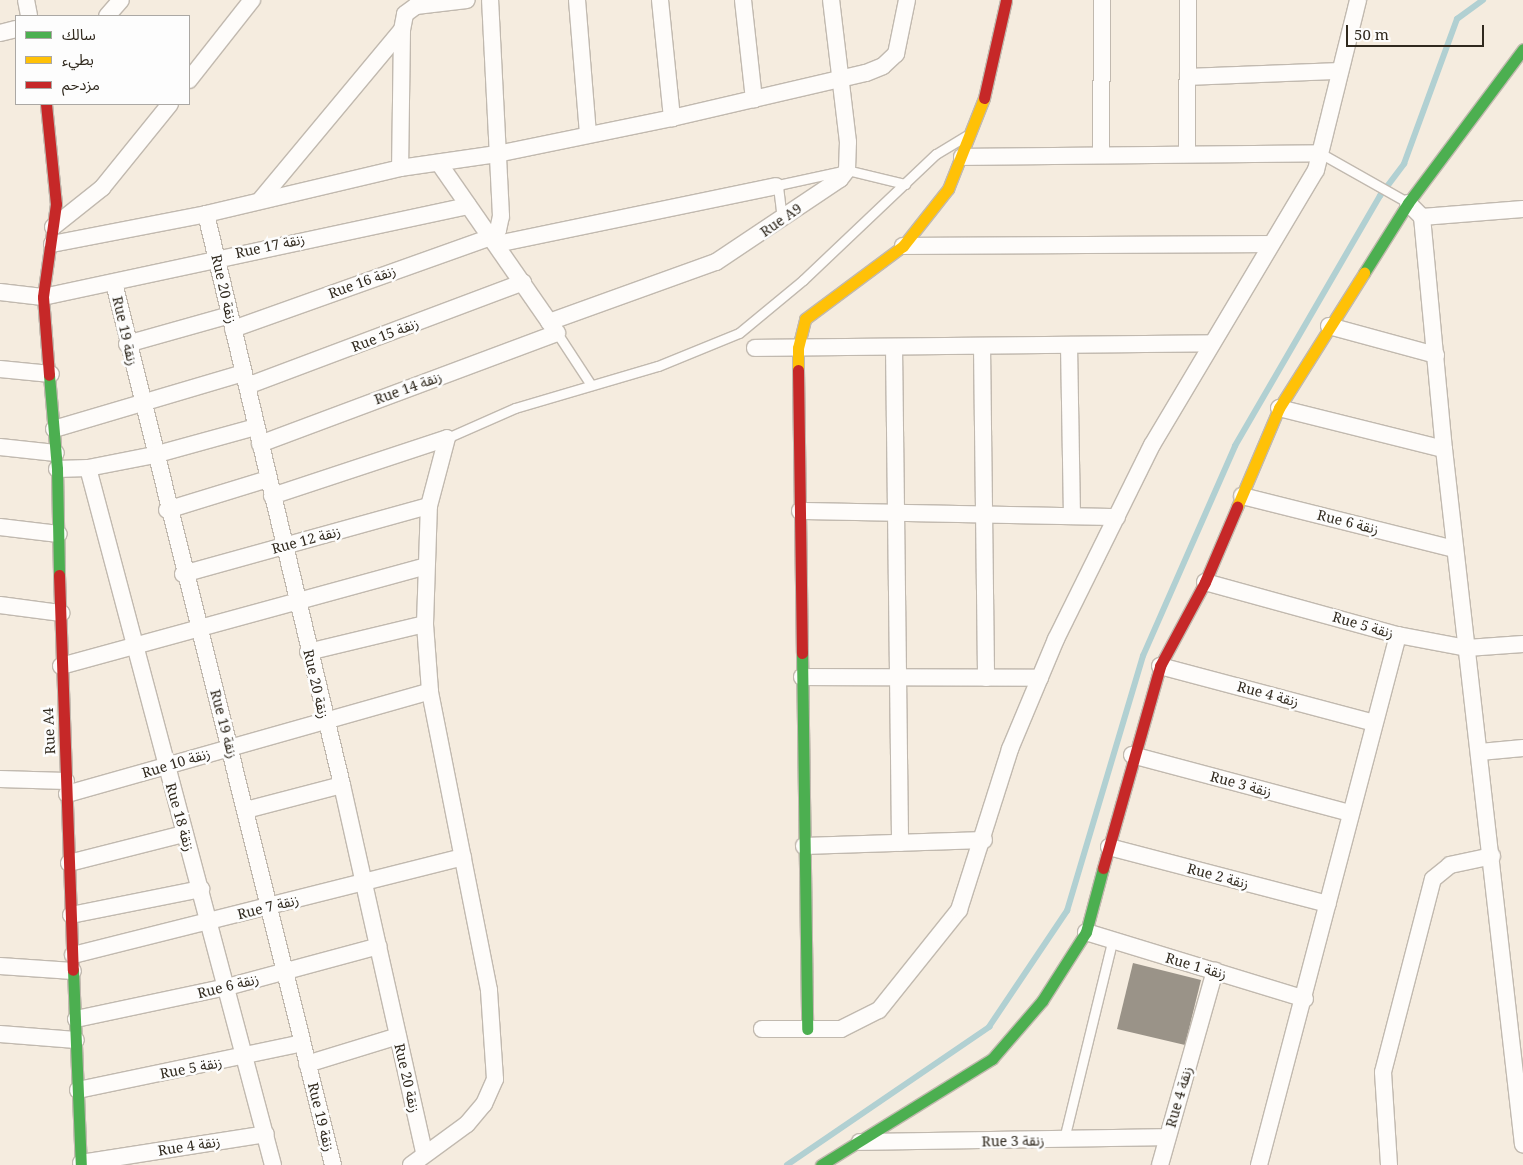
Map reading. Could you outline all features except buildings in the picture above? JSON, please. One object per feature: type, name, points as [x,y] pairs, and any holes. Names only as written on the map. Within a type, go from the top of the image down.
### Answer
[{"type":"street","points":[[26,0],[29,15]]},
{"type":"street","points":[[108,15],[121,0]]},
{"type":"street","points":[[190,79],[252,0]]},
{"type":"street","points":[[400,168],[402,30],[405,14],[416,6],[468,0]]},
{"type":"street","points":[[490,0],[501,216],[494,240]]},
{"type":"street","points":[[577,0],[588,134]]},
{"type":"street","points":[[660,0],[672,118]]},
{"type":"street","points":[[743,0],[754,99]]},
{"type":"street","points":[[832,0],[838,79],[848,142],[846,170]]},
{"type":"street","points":[[53,236],[206,214],[261,199],[400,168],[497,154],[672,118],[866,73],[890,62],[896,54],[907,0]]},
{"type":"street","points":[[807,1029],[798,348],[805,318],[903,246],[948,189],[971,133],[1005,18],[1006,0]]},
{"type":"street","points":[[1101,155],[1102,0]]},
{"type":"street","points":[[1187,154],[1188,0]]},
{"type":"street","points":[[762,1029],[842,1029],[879,1010],[959,910],[984,840],[1010,749],[1040,678],[1116,517],[1211,343],[1316,170],[1358,0]]},
{"type":"street","points":[[0,33],[15,29]]},
{"type":"street","points":[[261,199],[402,30]]},
{"type":"street","points":[[820,1165],[966,1078],[992,1059],[1042,1001],[1086,932],[1132,755],[1160,666],[1205,582],[1280,408],[1328,326],[1408,203],[1523,49]]},
{"type":"street","points":[[1188,77],[1339,71]]},
{"type":"street","name":"Rue A4","points":[[46,105],[55,166],[53,236],[43,297],[57,461],[61,666],[81,1164]]},
{"type":"street","points":[[53,236],[102,188],[169,105]]},
{"type":"street","points":[[962,157],[1320,153]]},
{"type":"street","points":[[439,163],[553,328]]},
{"type":"street","name":"Rue A9","points":[[553,328],[716,262],[782,219],[846,170]]},
{"type":"street","name":"Rue 16 زنقة","points":[[127,344],[232,322],[494,240],[776,186]]},
{"type":"street","points":[[1408,203],[1422,217],[1444,449],[1492,856],[1523,1145]]},
{"type":"street","name":"Rue 17 زنقة","points":[[0,292],[43,297],[114,283],[216,257],[468,206]]},
{"type":"street","points":[[1422,217],[1523,209]]},
{"type":"street","name":"Rue 20 زنقة","points":[[206,214],[324,721],[342,785],[424,1153]]},
{"type":"street","points":[[903,246],[1270,244]]},
{"type":"street","name":"Rue 15 زنقة","points":[[54,429],[143,404],[245,380],[522,282]]},
{"type":"street","name":"Rue 19 زنقة","points":[[114,283],[167,510],[246,810],[333,1165]]},
{"type":"street","points":[[1328,326],[1436,355]]},
{"type":"street","name":"Rue 14 زنقة","points":[[260,444],[553,328]]},
{"type":"street","points":[[755,348],[1211,343]]},
{"type":"street","points":[[1070,345],[1072,516]]},
{"type":"street","points":[[982,346],[986,678]]},
{"type":"street","points":[[894,347],[900,843]]},
{"type":"street","points":[[0,369],[50,374]]},
{"type":"street","points":[[1280,408],[1444,449]]},
{"type":"street","points":[[0,447],[88,468],[154,455],[256,426]]},
{"type":"street","points":[[272,496],[447,438]]},
{"type":"street","points":[[411,1165],[424,1153],[467,1124],[484,1104],[495,1079],[489,990],[430,691],[425,624],[429,506],[447,438]]},
{"type":"street","name":"Rue 18 زنقة","points":[[88,468],[132,645],[210,921],[273,1165]]},
{"type":"street","points":[[167,510],[268,479]]},
{"type":"street","name":"Rue 6 زنقة","points":[[1242,496],[1455,549]]},
{"type":"street","name":"Rue 12 زنقة","points":[[183,574],[429,506]]},
{"type":"street","points":[[800,511],[1116,517]]},
{"type":"street","points":[[0,527],[59,534]]},
{"type":"street","points":[[61,666],[296,598],[426,566]]},
{"type":"street","name":"Rue 5 زنقة","points":[[1205,582],[1398,635],[1467,648],[1523,644]]},
{"type":"street","points":[[0,605],[61,613]]},
{"type":"street","points":[[308,652],[425,624]]},
{"type":"street","points":[[1259,1165],[1305,999],[1350,813],[1398,635]]},
{"type":"street","name":"Rue 4 زنقة","points":[[1160,666],[1374,723]]},
{"type":"street","points":[[802,677],[1040,678]]},
{"type":"street","name":"Rue 10 زنقة","points":[[0,779],[67,788],[166,767],[230,747],[430,691]]},
{"type":"street","points":[[1480,752],[1523,748]]},
{"type":"street","name":"Rue 3 زنقة","points":[[1132,755],[1350,813]]},
{"type":"street","points":[[246,810],[342,785]]},
{"type":"street","points":[[69,863],[184,834]]},
{"type":"street","points":[[804,846],[984,840]]},
{"type":"street","name":"Rue 2 زنقة","points":[[1109,847],[1328,904]]},
{"type":"street","points":[[1389,1165],[1383,1072],[1433,879],[1450,865],[1492,856]]},
{"type":"street","name":"Rue 7 زنقة","points":[[0,966],[73,963],[210,921],[464,857]]},
{"type":"street","points":[[71,915],[201,889]]},
{"type":"street","name":"Rue 1 زنقة","points":[[1086,932],[1112,942],[1305,999]]},
{"type":"street","name":"Rue 6 زنقة","points":[[76,1019],[227,987],[379,946]]},
{"type":"street","name":"Rue 4 زنقة","points":[[1160,1165],[1215,971]]},
{"type":"street","points":[[0,1034],[76,1040]]},
{"type":"street","points":[[307,1064],[398,1036]]},
{"type":"street","name":"Rue 5 زنقة","points":[[78,1090],[246,1057],[302,1043]]},
{"type":"street","name":"Rue 4 زنقة","points":[[81,1164],[266,1134]]},
{"type":"street","name":"Rue 3 زنقة","points":[[858,1142],[1168,1137]]},
{"type":"lane","points":[[447,438],[515,408],[694,354],[740,333],[803,280],[936,154],[971,133]]},
{"type":"lane","points":[[1320,153],[1408,203]]},
{"type":"lane","points":[[782,219],[776,186],[846,170],[905,184]]},
{"type":"lane","points":[[553,328],[591,384]]},
{"type":"lane","points":[[1064,1140],[1112,942]]},
{"type":"waterway","points":[[787,1165],[989,1027],[1067,911],[1143,656],[1235,446],[1380,196],[1404,164],[1457,19],[1483,0]]},
{"type":"traffic: fast","points":[[1364,273],[1408,203],[1523,49]]},
{"type":"traffic: fast","points":[[49,375],[57,469],[59,575]]},
{"type":"traffic: fast","points":[[802,653],[807,1029]]},
{"type":"traffic: fast","points":[[821,1165],[992,1059],[1042,1001],[1086,932],[1103,868]]},
{"type":"traffic: fast","points":[[73,970],[81,1165]]},
{"type":"traffic: slow","points":[[798,370],[798,348],[805,319],[903,246],[948,189],[984,98]]},
{"type":"traffic: slow","points":[[1237,507],[1279,408],[1364,273]]},
{"type":"traffic: jam","points":[[984,98],[1006,0]]},
{"type":"traffic: jam","points":[[46,105],[56,204],[43,297],[49,375]]},
{"type":"traffic: jam","points":[[798,370],[802,653]]},
{"type":"traffic: jam","points":[[1103,868],[1160,666],[1205,582],[1237,507]]},
{"type":"traffic: jam","points":[[59,575],[73,970]]}]
